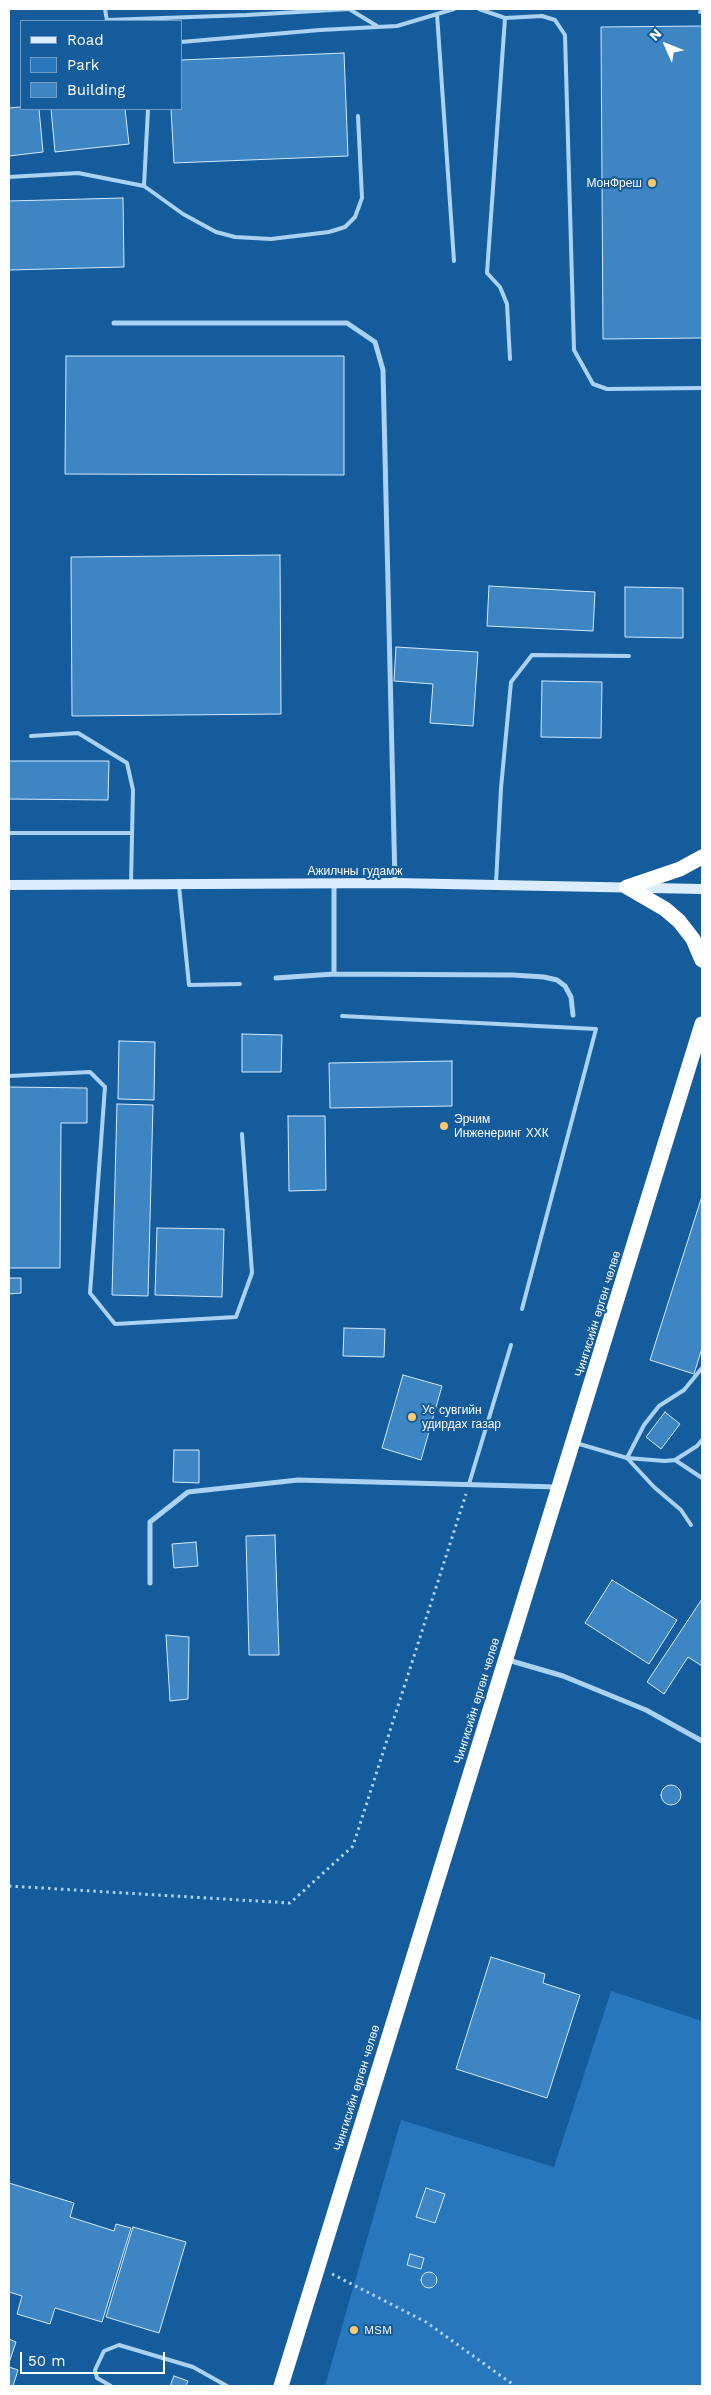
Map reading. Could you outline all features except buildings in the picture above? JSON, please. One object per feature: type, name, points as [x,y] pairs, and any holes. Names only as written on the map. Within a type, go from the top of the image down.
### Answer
[{"type":"highway","points":[[627,887],[680,869],[702,857]]},
{"type":"highway","points":[[627,887],[665,909],[680,921],[693,939],[702,960]]},
{"type":"highway","name":"Чингисийн өргөн чөлөө","points":[[281,2386],[702,1024]]},
{"type":"main road","name":"Ажилчны гудамж","points":[[9,885],[395,884],[702,889]]},
{"type":"street","points":[[114,323],[347,323],[375,342],[383,370],[395,884]]},
{"type":"street","points":[[334,884],[334,974]]},
{"type":"street","points":[[276,978],[334,974],[514,975],[544,977],[557,980],[565,986],[571,997],[572,1015]]},
{"type":"street","points":[[150,1583],[150,1522],[188,1492],[298,1480],[560,1487]]},
{"type":"street","points":[[505,1659],[563,1676],[627,1703],[702,1742]]},
{"type":"lane","points":[[127,20],[349,9],[379,27]]},
{"type":"lane","points":[[182,42],[397,26],[454,9]]},
{"type":"lane","points":[[479,9],[505,18],[542,16],[555,20],[565,35],[574,350],[593,384],[607,389],[702,388]]},
{"type":"lane","points":[[438,14],[454,262]]},
{"type":"lane","points":[[505,18],[487,273],[500,287],[507,304],[510,359]]},
{"type":"lane","points":[[144,186],[148,110]]},
{"type":"lane","points":[[9,177],[78,173],[144,186],[183,214],[216,232],[235,237],[271,238],[329,232],[345,227],[354,217],[362,198],[358,116]]},
{"type":"lane","points":[[496,885],[501,788],[511,682],[532,655],[629,656]]},
{"type":"lane","points":[[31,736],[78,733],[127,763],[133,790],[130,884]]},
{"type":"lane","points":[[9,833],[132,833]]},
{"type":"lane","points":[[179,884],[189,985],[240,984]]},
{"type":"lane","points":[[342,1016],[596,1028],[522,1309]]},
{"type":"lane","points":[[9,1076],[90,1072],[105,1087],[90,1293],[115,1324],[236,1317],[252,1273],[242,1134]]},
{"type":"lane","points":[[469,1484],[511,1345]]},
{"type":"lane","points":[[627,1458],[644,1425],[659,1406],[684,1390],[702,1368]]},
{"type":"lane","points":[[574,1442],[627,1458],[666,1461],[675,1460],[698,1446],[702,1440]]},
{"type":"lane","points":[[627,1458],[654,1487],[681,1510],[690,1525]]},
{"type":"lane","points":[[675,1460],[702,1478]]},
{"type":"lane","points":[[111,2386],[97,2378],[95,2370],[104,2351],[119,2345],[193,2367],[227,2386]]},
{"type":"path","points":[[9,1886],[290,1903],[354,1846],[469,1484]]},
{"type":"path","points":[[318,2266],[426,2322],[515,2386]]},
{"type":"green space","points":[[611,1991],[702,2021],[702,2386],[325,2386],[401,2120],[554,2167]]},
{"type":"place","name":"МонФреш","points":[[652,183]]},
{"type":"place","name":"Эрчим Инженеринг ХХК","points":[[444,1126]]},
{"type":"place","name":"Ус сувгийн удирдах газар","points":[[412,1417]]},
{"type":"place","name":"MSM","points":[[354,2330]]}]
